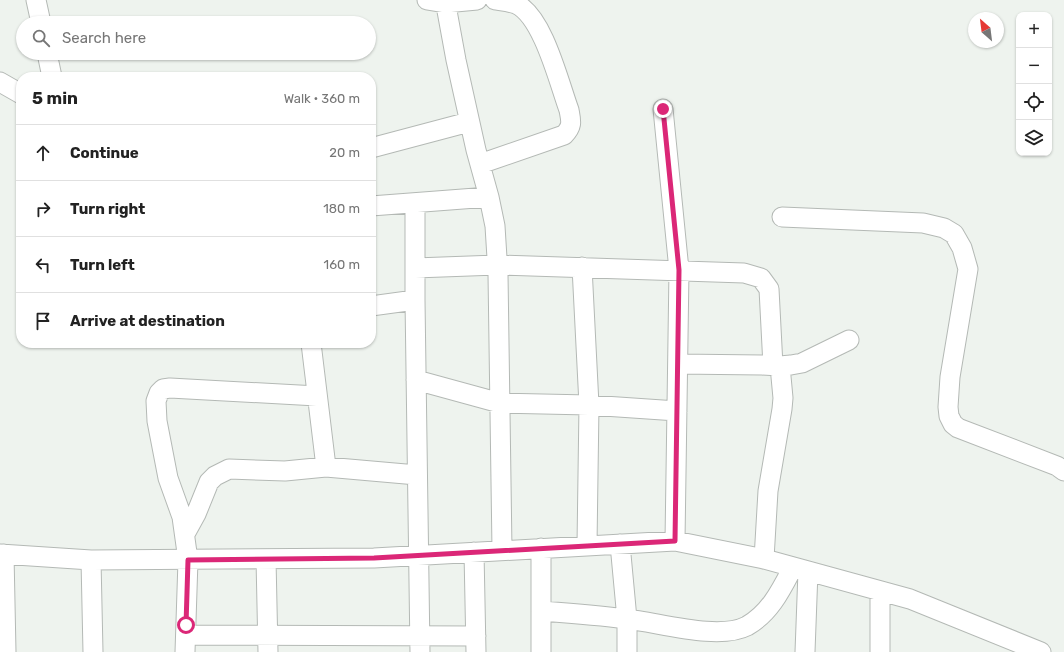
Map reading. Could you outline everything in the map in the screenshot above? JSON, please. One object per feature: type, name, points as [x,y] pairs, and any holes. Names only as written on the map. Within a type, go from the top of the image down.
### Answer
[{"type":"street","points":[[36,0],[39,16]]},
{"type":"street","points":[[477,0],[439,1],[456,60],[469,122],[489,197],[495,226],[502,550]]},
{"type":"street","points":[[480,164],[564,135],[570,129],[571,122],[569,110],[543,37],[537,25],[527,13],[516,4],[494,0]]},
{"type":"street","points":[[48,60],[51,72]]},
{"type":"street","points":[[0,82],[16,91]]},
{"type":"street","points":[[663,109],[679,270],[675,541]]},
{"type":"street","points":[[376,147],[469,122]]},
{"type":"street","points":[[376,206],[489,197]]},
{"type":"street","points":[[415,203],[420,644]]},
{"type":"street","points":[[782,217],[923,223],[944,228],[954,234],[962,248],[968,269],[950,377],[948,408],[949,416],[953,424],[958,428],[1057,466],[1064,471]]},
{"type":"street","points":[[415,268],[497,265],[582,267],[744,273],[761,278],[769,289],[776,366],[782,398],[782,409],[768,491],[764,559]]},
{"type":"street","points":[[582,267],[589,405],[587,546]]},
{"type":"street","points":[[376,305],[415,300]]},
{"type":"street","points":[[678,364],[776,366],[802,363],[849,340]]},
{"type":"street","points":[[312,348],[326,467]]},
{"type":"street","points":[[416,380],[500,403],[589,405],[677,411]]},
{"type":"street","points":[[317,396],[170,388],[163,389],[159,393],[156,401],[157,421],[168,478],[182,517],[188,560],[185,643],[476,644],[474,552]]},
{"type":"street","points":[[185,534],[196,514],[209,482],[215,476],[229,470],[285,471],[326,467],[417,474]]},
{"type":"street","points":[[6,652],[2,554],[91,560],[374,558],[675,541],[764,559],[910,599],[1009,646],[1041,652]]},
{"type":"street","points":[[620,544],[627,619],[627,652]]},
{"type":"street","points":[[541,548],[541,652]]},
{"type":"street","points":[[266,559],[268,644]]},
{"type":"street","points":[[91,560],[93,652]]},
{"type":"street","points":[[541,611],[627,619],[707,632],[730,631],[746,626],[763,614],[801,569]]},
{"type":"street","points":[[801,569],[805,652]]},
{"type":"street","points":[[880,591],[880,652]]},
{"type":"route","points":[[186,625],[188,560],[374,558],[675,541],[679,270],[663,109]]}]
